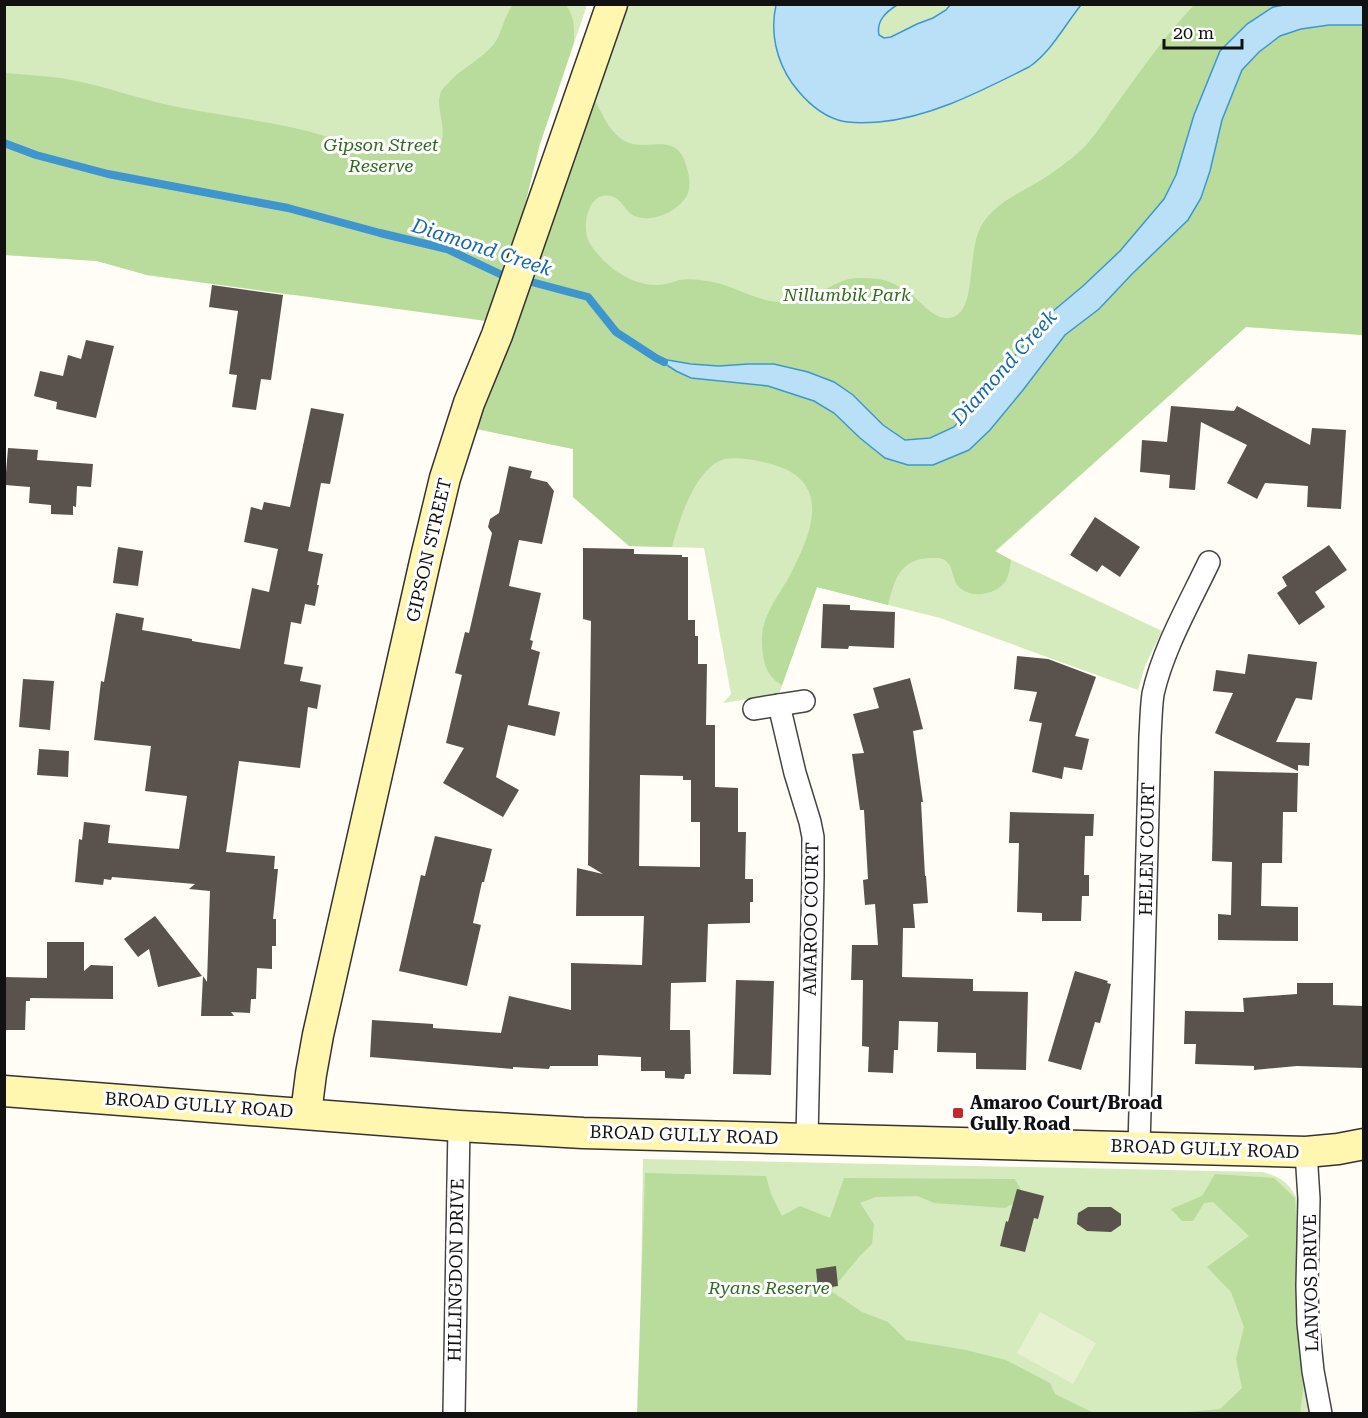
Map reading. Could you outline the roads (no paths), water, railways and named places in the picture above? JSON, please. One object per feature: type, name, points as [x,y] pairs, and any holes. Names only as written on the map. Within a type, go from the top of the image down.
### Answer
[{"type":"street","name":"GIPSON STREET","points":[[306,1113],[318,1035],[445,478],[468,403],[497,335],[534,233],[612,4]]},
{"type":"street","name":"HELEN COURT","points":[[1139,1147],[1152,699],[1162,664],[1209,562]]},
{"type":"street","points":[[754,709],[804,701]]},
{"type":"street","name":"AMAROO COURT","points":[[779,705],[813,837],[807,1138]]},
{"type":"street","name":"BROAD GULLY ROAD","points":[[4,1091],[459,1126],[583,1132],[1306,1152],[1364,1144]]},
{"type":"street","name":"HILLINGDON DRIVE","points":[[454,1413],[459,1126]]},
{"type":"street","name":"LANVOS DRIVE","points":[[1306,1152],[1310,1199],[1308,1323],[1313,1371],[1321,1413]]},
{"type":"water","points":[[776,5],[897,5],[880,21],[879,35],[884,38],[933,18],[950,5],[1081,5],[1051,46],[1029,67],[937,109],[899,119],[858,123],[843,121],[824,114],[806,100],[792,83],[782,65],[776,46],[774,15]]},
{"type":"water","points":[[1363,5],[1363,25],[1329,25],[1301,29],[1280,36],[1259,52],[1242,70],[1222,120],[1201,198],[1188,220],[1099,309],[1065,335],[990,430],[969,450],[933,465],[908,465],[885,458],[834,413],[814,401],[768,386],[691,378],[656,358],[719,366],[774,364],[808,372],[834,382],[853,395],[883,425],[905,440],[930,438],[954,427],[1052,312],[1120,251],[1164,199],[1176,175],[1194,115],[1220,51],[1247,24],[1273,7]]},
{"type":"waterway","name":"Diamond Creek","points":[[4,143],[36,155],[108,174],[288,208],[447,249],[502,275],[512,277]]},
{"type":"waterway","name":"Diamond Creek","points":[[524,280],[588,297],[616,332],[664,362]]},
{"type":"place","name":"Amaroo Court/Broad Gully Road","points":[[958,1113]]},
{"type":"park label","name":"Gipson Street Reserve","points":[[381,155]]},
{"type":"park label","name":"Nillumbik Park","points":[[847,295]]},
{"type":"park label","name":"Ryans Reserve","points":[[769,1288]]}]
